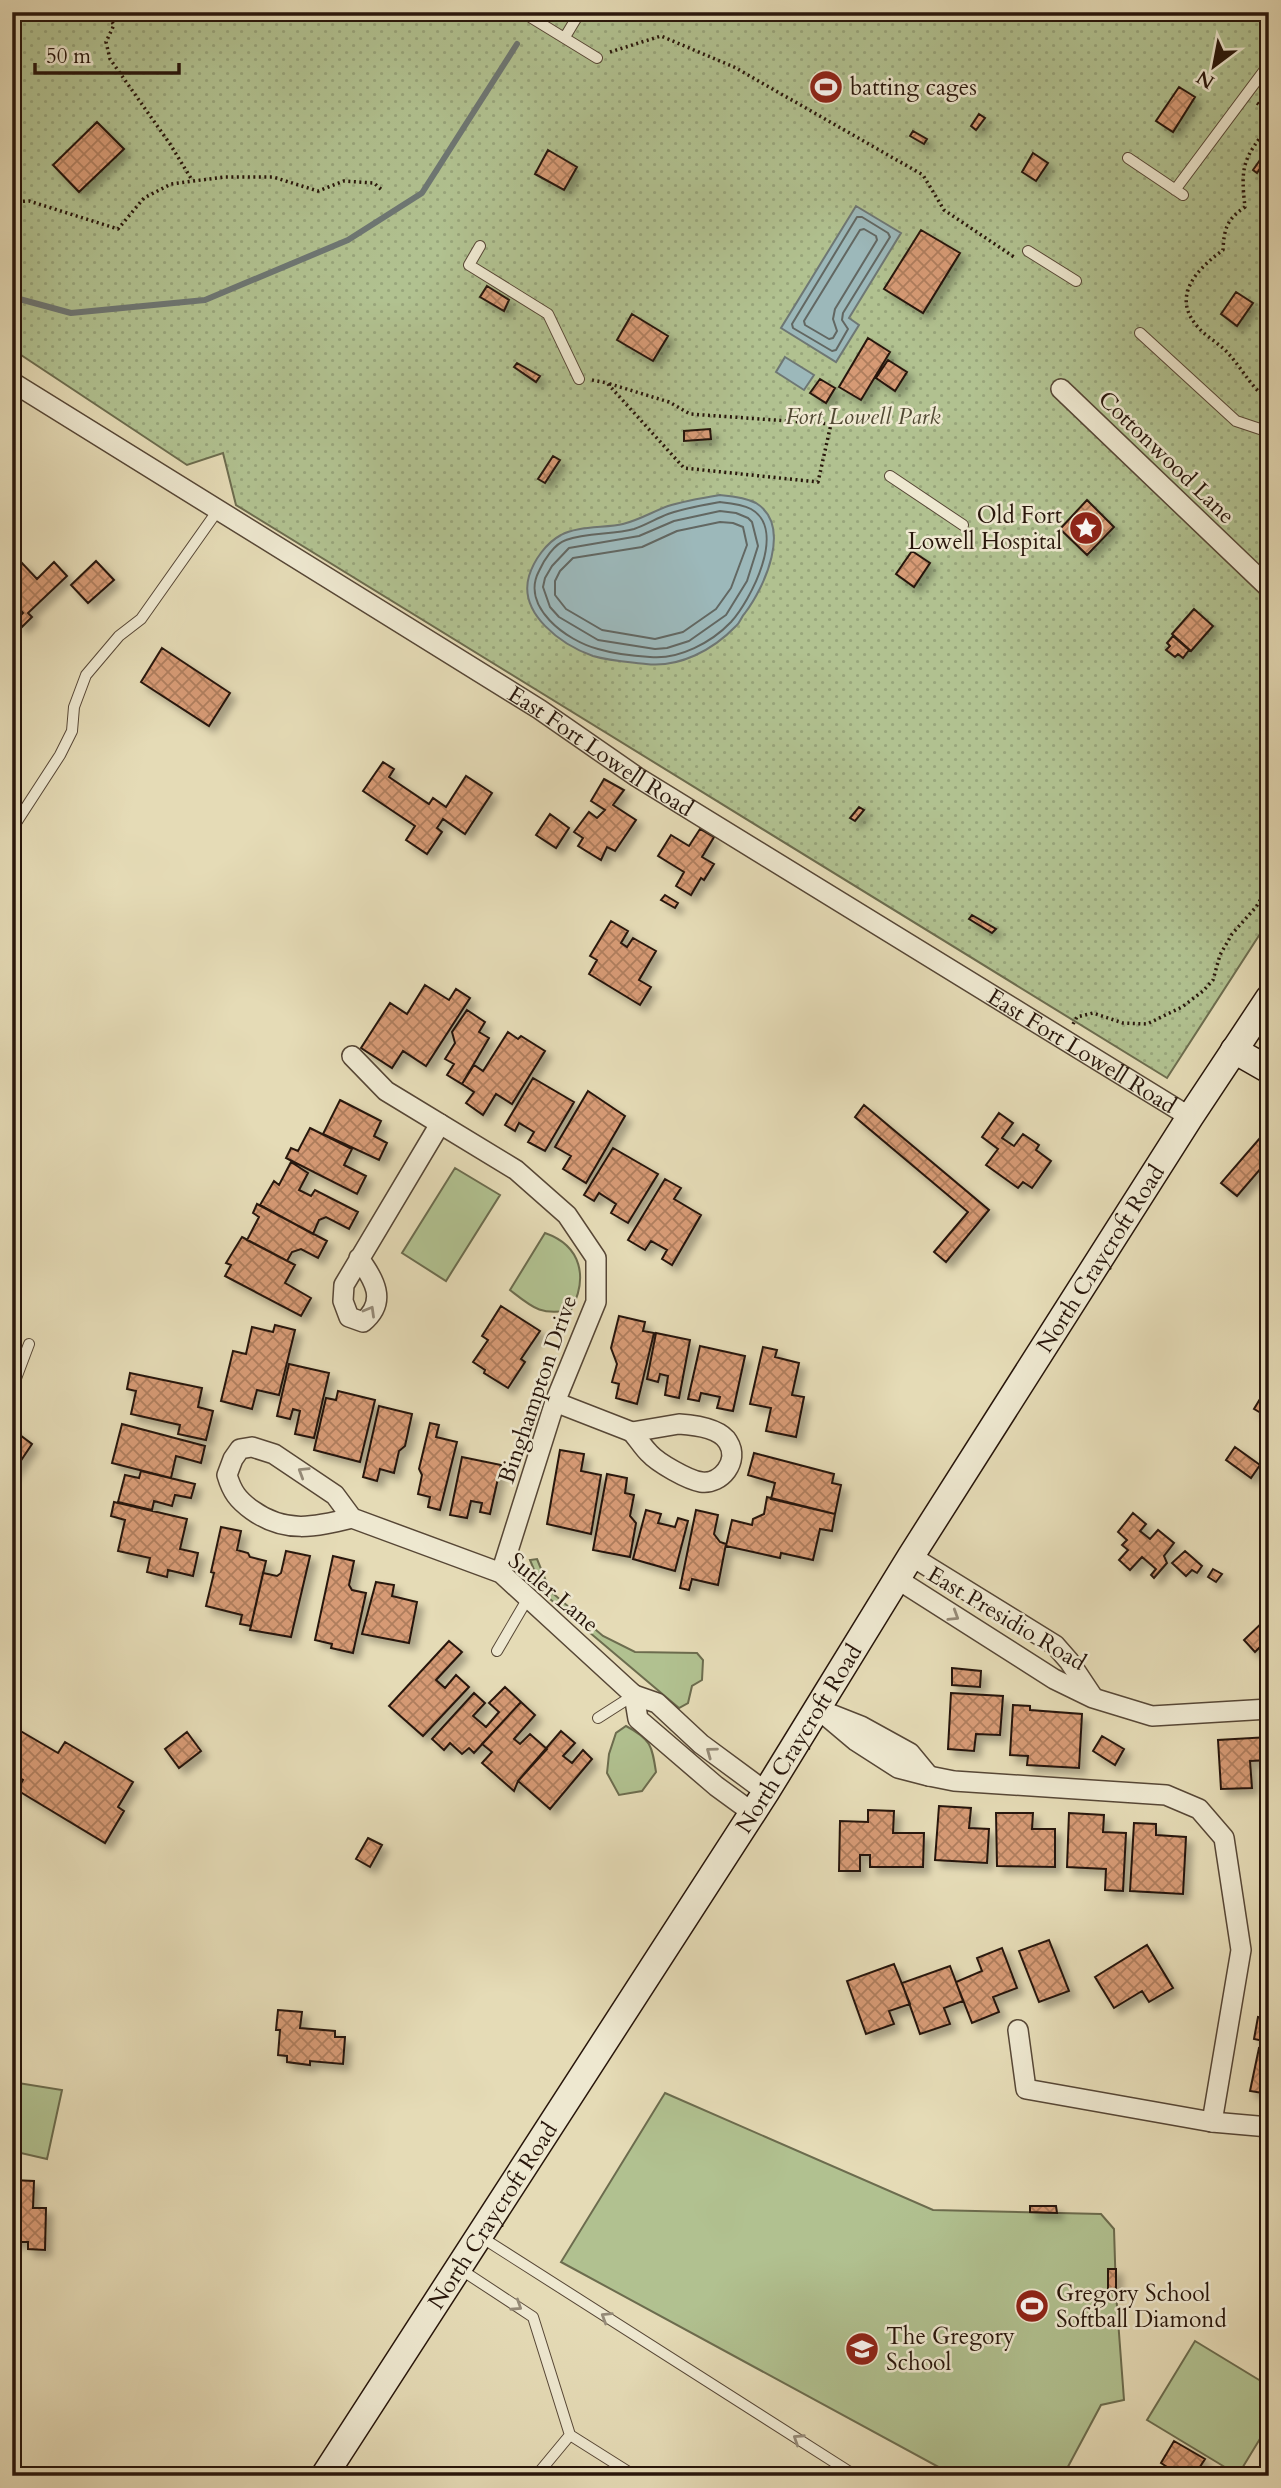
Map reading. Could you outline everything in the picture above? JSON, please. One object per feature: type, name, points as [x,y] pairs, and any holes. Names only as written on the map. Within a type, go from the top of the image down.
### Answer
[{"type":"main road","name":"North Craycroft Road","points":[[324,2476],[760,1802],[911,1556],[1190,1117],[1269,998]]},
{"type":"main road","points":[[1234,1050],[1269,1070]]},
{"type":"street","name":"East Fort Lowell Road","points":[[12,382],[539,709],[637,777],[1190,1117]]},
{"type":"street","name":"Cottonwood Lane","points":[[1061,389],[1269,588]]},
{"type":"street","name":"Binghampton Drive","points":[[352,1056],[387,1091],[516,1170],[567,1215],[596,1258],[596,1302],[555,1402],[502,1573]]},
{"type":"street","points":[[359,1258],[440,1124]]},
{"type":"street","points":[[555,1402],[632,1433],[649,1453],[687,1478],[711,1482],[722,1478],[728,1468],[731,1455],[729,1443],[719,1433],[694,1425],[679,1424],[632,1433]]},
{"type":"street","name":"Sutler Lane","points":[[352,1518],[335,1495],[274,1454],[252,1447],[240,1448],[233,1459],[228,1475],[237,1500],[276,1524],[303,1527],[352,1518],[502,1573],[634,1695],[657,1703],[760,1802]]},
{"type":"street","name":"East Presidio Road","points":[[911,1556],[1055,1645],[1093,1698]]},
{"type":"street","name":"East Presidio Road","points":[[897,1579],[1054,1679],[1093,1698],[1152,1716],[1269,1709]]},
{"type":"street","points":[[818,1709],[856,1741],[898,1768],[954,1781],[1166,1795],[1199,1809],[1224,1838],[1241,1950],[1212,2122]]},
{"type":"street","points":[[1018,2030],[1026,2090],[1212,2122],[1269,2127]]},
{"type":"lane","points":[[522,12],[597,58]]},
{"type":"lane","points":[[565,37],[580,12]]},
{"type":"lane","points":[[1128,158],[1179,192],[1269,64]]},
{"type":"lane","points":[[480,246],[469,265],[548,314],[579,379]]},
{"type":"lane","points":[[1028,251],[1076,281]]},
{"type":"lane","points":[[1140,333],[1236,421],[1269,432]]},
{"type":"lane","points":[[890,476],[963,525]]},
{"type":"lane","points":[[12,830],[60,755],[72,731],[74,707],[86,675],[119,636],[141,619],[218,510]]},
{"type":"lane","points":[[12,1389],[29,1344]]},
{"type":"lane","points":[[497,1651],[528,1598]]},
{"type":"lane","points":[[597,1718],[634,1695]]},
{"type":"lane","points":[[480,2237],[856,2476]]},
{"type":"lane","points":[[460,2269],[533,2317],[570,2435],[635,2476]]},
{"type":"lane","points":[[536,2476],[570,2435]]},
{"type":"path","points":[[112,12],[110,19],[114,25],[106,42],[110,59],[193,181]]},
{"type":"path","points":[[597,58],[624,46],[661,36],[734,67],[923,175],[944,211],[1021,262]]},
{"type":"path","points":[[1269,126],[1248,153],[1243,169],[1245,207],[1225,225],[1223,250],[1192,279],[1187,293],[1186,309],[1196,326],[1225,350],[1252,388],[1269,401]]},
{"type":"path","points":[[12,202],[29,201],[118,229],[144,198],[171,184],[224,177],[273,177],[318,191],[344,181],[374,183],[383,191]]},
{"type":"path","points":[[579,379],[607,383],[670,402],[690,414],[831,424],[818,482],[684,468],[607,383]]},
{"type":"path","points":[[1269,460],[1265,473],[1269,487]]},
{"type":"path","points":[[1063,1039],[1077,1017],[1093,1013],[1123,1023],[1147,1024],[1182,1007],[1213,980],[1220,954],[1269,886]]},
{"type":"green space","name":"Fort Lowell Park","points":[[12,12],[1269,12],[1269,920],[1167,1078],[236,505],[223,453],[187,465],[12,349]]},
{"type":"green space","points":[[455,1168],[500,1195],[446,1281],[402,1253]]},
{"type":"green space","points":[[545,1233],[567,1246],[578,1264],[579,1286],[571,1310],[552,1312],[538,1309],[510,1290]]},
{"type":"green space","points":[[537,1559],[550,1591],[603,1636],[635,1652],[697,1653],[703,1660],[702,1680],[692,1686],[688,1703],[679,1708],[544,1594],[530,1560]]},
{"type":"green space","points":[[626,1726],[641,1735],[649,1744],[656,1772],[642,1791],[619,1795],[607,1773],[609,1754],[616,1733]]},
{"type":"green space","points":[[12,2082],[62,2090],[47,2159],[12,2151]]},
{"type":"green space","points":[[665,2093],[933,2210],[1101,2214],[1114,2229],[1124,2400],[1101,2405],[1063,2476],[955,2476],[561,2262]]},
{"type":"green space","points":[[1195,2341],[1269,2386],[1269,2424],[1238,2475],[1147,2420]]},
{"type":"water","points":[[856,206],[901,233],[849,318],[859,325],[836,362],[781,328]]},
{"type":"water","points":[[785,357],[814,375],[804,390],[776,372]]},
{"type":"water","points":[[720,495],[756,503],[767,513],[773,526],[774,541],[772,557],[760,588],[737,625],[717,643],[695,656],[671,663],[646,664],[613,660],[593,656],[568,644],[556,636],[536,615],[527,590],[529,576],[541,552],[556,538],[575,530],[623,524],[668,506]]},
{"type":"building","points":[[1179,87],[1195,97],[1173,132],[1156,121]]},
{"type":"building","points":[[979,114],[985,118],[976,130],[971,126]]},
{"type":"building","points":[[97,122],[124,149],[79,192],[53,165]]},
{"type":"building","points":[[913,131],[927,139],[924,144],[910,136]]},
{"type":"building","points":[[548,150],[577,167],[564,190],[535,174]]},
{"type":"building","points":[[1267,150],[1269,155],[1257,173],[1253,170]]},
{"type":"building","points":[[1033,153],[1048,163],[1036,181],[1022,172]]},
{"type":"building","points":[[921,230],[960,253],[923,313],[884,289]]},
{"type":"building","points":[[487,286],[509,300],[504,311],[480,297]]},
{"type":"building","points":[[1236,292],[1253,303],[1237,326],[1221,314]]},
{"type":"building","points":[[632,314],[668,336],[653,361],[617,340]]},
{"type":"building","points":[[868,338],[890,352],[861,400],[839,387]]},
{"type":"building","points":[[888,360],[907,372],[895,391],[876,378]]},
{"type":"building","points":[[517,363],[540,376],[536,382],[514,367]]},
{"type":"building","points":[[820,379],[835,388],[826,403],[810,393]]},
{"type":"building","points":[[710,429],[711,439],[684,441],[684,431]]},
{"type":"building","points":[[553,456],[560,460],[545,483],[538,479]]},
{"type":"building","points":[[1087,500],[1114,527],[1087,555],[1060,529]]},
{"type":"building","points":[[912,551],[930,563],[914,587],[896,574]]},
{"type":"building","points":[[96,561],[114,580],[88,603],[71,585]]},
{"type":"building","points":[[21,562],[37,579],[54,562],[67,576],[28,613],[32,617],[22,627],[16,620],[23,613],[12,601],[12,586],[15,583],[12,580],[12,571]]},
{"type":"building","points":[[1194,609],[1213,626],[1191,651],[1172,634]]},
{"type":"building","points":[[1173,636],[1189,650],[1183,658],[1178,654],[1175,657],[1166,650],[1170,646],[1167,643]]},
{"type":"building","points":[[162,648],[230,693],[209,726],[141,682]]},
{"type":"building","points":[[383,762],[394,769],[389,777],[429,804],[433,798],[446,807],[466,776],[492,793],[465,834],[443,819],[437,828],[442,832],[427,854],[406,840],[415,826],[363,791]]},
{"type":"building","points":[[604,779],[624,790],[613,805],[636,820],[615,851],[607,847],[601,860],[578,846],[583,838],[574,832],[589,812],[597,818],[605,810],[591,801]]},
{"type":"building","points":[[859,807],[864,810],[855,821],[850,818]]},
{"type":"building","points":[[550,814],[569,828],[556,848],[536,835]]},
{"type":"building","points":[[700,829],[714,837],[702,857],[714,864],[691,895],[676,886],[684,872],[658,856],[671,835],[689,846]]},
{"type":"building","points":[[665,895],[678,903],[675,908],[661,900]]},
{"type":"building","points":[[972,915],[996,929],[992,933],[969,919]]},
{"type":"building","points":[[611,921],[628,931],[621,943],[627,947],[633,938],[656,951],[639,980],[651,987],[640,1005],[589,974],[597,960],[590,956]]},
{"type":"building","points":[[425,985],[449,1000],[456,989],[470,998],[426,1066],[403,1051],[392,1068],[361,1048],[390,1003],[407,1014]]},
{"type":"building","points":[[467,1010],[485,1022],[479,1032],[489,1038],[462,1084],[447,1075],[454,1064],[445,1059],[455,1043],[452,1032]]},
{"type":"building","points":[[508,1032],[518,1039],[521,1036],[545,1051],[512,1104],[496,1094],[483,1115],[466,1103],[474,1092],[462,1084],[474,1065],[483,1071]]},
{"type":"building","points":[[533,1078],[574,1102],[545,1151],[528,1142],[534,1132],[519,1123],[515,1131],[505,1125]]},
{"type":"building","points":[[588,1091],[625,1116],[586,1183],[563,1169],[571,1156],[555,1147]]},
{"type":"building","points":[[340,1100],[381,1121],[374,1136],[387,1143],[379,1160],[323,1134]]},
{"type":"building","points":[[864,1105],[989,1210],[946,1262],[934,1252],[968,1212],[855,1117]]},
{"type":"building","points":[[999,1113],[1013,1123],[1002,1138],[1014,1146],[1023,1134],[1039,1145],[1036,1150],[1051,1161],[1032,1188],[1023,1182],[1018,1188],[986,1165],[998,1149],[982,1137]]},
{"type":"building","points":[[310,1128],[352,1149],[344,1165],[366,1176],[357,1194],[286,1158],[291,1148],[298,1151]]},
{"type":"building","points":[[1260,1138],[1269,1146],[1269,1159],[1237,1196],[1221,1183]]},
{"type":"building","points":[[613,1148],[658,1174],[628,1223],[611,1213],[616,1204],[599,1193],[594,1201],[584,1195]]},
{"type":"building","points":[[291,1162],[308,1173],[299,1190],[311,1196],[315,1190],[358,1212],[349,1229],[326,1217],[319,1220],[313,1234],[260,1205],[274,1181],[279,1185]]},
{"type":"building","points":[[665,1179],[681,1188],[674,1199],[701,1215],[672,1265],[662,1259],[667,1250],[651,1241],[645,1250],[628,1240]]},
{"type":"building","points":[[257,1204],[327,1241],[318,1258],[301,1249],[292,1252],[287,1261],[247,1240],[259,1217],[253,1213]]},
{"type":"building","points":[[242,1237],[295,1265],[285,1283],[311,1298],[301,1316],[225,1276],[231,1265],[226,1263]]},
{"type":"building","points":[[501,1306],[540,1331],[521,1359],[525,1362],[508,1388],[484,1373],[485,1370],[473,1362],[488,1340],[482,1336]]},
{"type":"building","points":[[619,1316],[645,1322],[643,1331],[654,1333],[637,1404],[616,1398],[619,1384],[612,1382],[617,1364],[611,1348]]},
{"type":"building","points":[[275,1325],[295,1330],[279,1395],[257,1390],[252,1409],[221,1401],[233,1351],[246,1354],[252,1327],[273,1332]]},
{"type":"building","points":[[656,1333],[690,1340],[679,1398],[665,1395],[668,1376],[660,1374],[658,1382],[647,1379]]},
{"type":"building","points":[[700,1346],[745,1356],[733,1411],[717,1408],[720,1397],[701,1393],[699,1401],[688,1399]]},
{"type":"building","points":[[763,1347],[777,1350],[775,1357],[799,1363],[792,1395],[804,1397],[796,1437],[766,1431],[771,1408],[750,1404]]},
{"type":"building","points":[[289,1364],[329,1373],[314,1438],[295,1434],[300,1411],[293,1409],[290,1419],[277,1416]]},
{"type":"building","points":[[130,1373],[202,1388],[198,1407],[213,1411],[206,1440],[178,1434],[180,1425],[131,1414],[136,1391],[127,1389]]},
{"type":"building","points":[[1269,1384],[1269,1401],[1261,1413],[1254,1409]]},
{"type":"building","points":[[338,1391],[375,1400],[360,1462],[314,1450],[326,1398],[336,1400]]},
{"type":"building","points":[[379,1406],[412,1414],[405,1446],[399,1451],[394,1473],[380,1469],[377,1481],[363,1477]]},
{"type":"building","points":[[430,1423],[439,1425],[436,1437],[457,1442],[440,1510],[428,1507],[430,1497],[418,1494],[422,1475],[419,1469]]},
{"type":"building","points":[[122,1424],[205,1446],[201,1463],[176,1456],[171,1478],[112,1463]]},
{"type":"building","points":[[12,1429],[32,1444],[12,1474]]},
{"type":"building","points":[[1235,1447],[1260,1465],[1251,1478],[1226,1460]]},
{"type":"building","points":[[560,1450],[584,1454],[581,1471],[601,1475],[591,1534],[547,1524]]},
{"type":"building","points":[[754,1453],[834,1474],[832,1483],[841,1485],[835,1514],[771,1499],[775,1483],[748,1475]]},
{"type":"building","points":[[462,1457],[501,1465],[490,1514],[480,1512],[482,1503],[471,1501],[467,1518],[450,1515]]},
{"type":"building","points":[[141,1471],[195,1484],[191,1498],[175,1495],[172,1506],[154,1501],[152,1510],[118,1502],[125,1475],[139,1478]]},
{"type":"building","points":[[607,1474],[627,1478],[625,1493],[634,1495],[630,1516],[636,1523],[630,1557],[593,1550]]},
{"type":"building","points":[[767,1497],[835,1514],[832,1531],[820,1529],[813,1560],[781,1553],[780,1558],[726,1546],[732,1520],[752,1525],[753,1519],[764,1514]]},
{"type":"building","points":[[114,1502],[187,1519],[180,1549],[198,1553],[193,1576],[168,1570],[167,1577],[147,1572],[150,1558],[118,1551],[125,1520],[111,1516]]},
{"type":"building","points":[[646,1510],[661,1514],[658,1523],[675,1527],[678,1518],[688,1521],[675,1571],[633,1559]]},
{"type":"building","points":[[696,1510],[718,1515],[714,1534],[720,1542],[726,1544],[718,1585],[692,1579],[689,1590],[680,1588]]},
{"type":"building","points":[[1133,1513],[1146,1524],[1140,1531],[1150,1539],[1158,1530],[1174,1543],[1164,1556],[1167,1563],[1154,1578],[1151,1575],[1156,1569],[1142,1557],[1130,1570],[1119,1560],[1128,1550],[1122,1545],[1127,1540],[1118,1532]]},
{"type":"building","points":[[221,1527],[241,1531],[237,1550],[266,1561],[251,1626],[240,1624],[242,1615],[206,1606]]},
{"type":"building","points":[[286,1551],[310,1556],[291,1637],[250,1630],[263,1573],[277,1576],[281,1573]]},
{"type":"building","points":[[1185,1551],[1202,1566],[1197,1573],[1192,1570],[1186,1576],[1172,1563]]},
{"type":"building","points":[[333,1556],[354,1561],[349,1585],[352,1590],[366,1593],[353,1653],[331,1648],[332,1644],[315,1640]]},
{"type":"building","points":[[1213,1569],[1222,1574],[1216,1582],[1208,1577]]},
{"type":"building","points":[[376,1582],[394,1585],[392,1596],[417,1602],[409,1643],[362,1634]]},
{"type":"building","points":[[1269,1616],[1269,1648],[1264,1643],[1255,1652],[1244,1640]]},
{"type":"building","points":[[449,1641],[462,1652],[436,1680],[445,1688],[456,1675],[469,1687],[423,1736],[389,1706]]},
{"type":"building","points":[[952,1668],[981,1671],[980,1687],[952,1685]]},
{"type":"building","points":[[505,1687],[521,1702],[474,1753],[469,1748],[462,1754],[450,1743],[444,1750],[432,1739],[474,1693],[485,1703],[473,1716],[486,1727],[499,1712],[489,1703]]},
{"type":"building","points":[[951,1693],[1003,1696],[1000,1735],[976,1734],[974,1751],[948,1749]]},
{"type":"building","points":[[521,1702],[535,1715],[514,1739],[520,1744],[530,1734],[547,1749],[518,1781],[514,1791],[482,1763],[492,1752],[482,1744]]},
{"type":"building","points":[[1013,1705],[1030,1706],[1030,1710],[1082,1714],[1079,1768],[1027,1765],[1028,1756],[1010,1755]]},
{"type":"building","points":[[12,1726],[58,1753],[65,1742],[133,1782],[118,1807],[124,1811],[105,1843],[17,1790],[23,1780],[12,1774]]},
{"type":"building","points":[[561,1731],[575,1743],[563,1756],[572,1763],[583,1750],[592,1759],[550,1809],[518,1781]]},
{"type":"building","points":[[187,1732],[201,1751],[179,1768],[165,1749]]},
{"type":"building","points":[[1102,1736],[1124,1749],[1115,1765],[1093,1751]]},
{"type":"building","points":[[1269,1737],[1269,1760],[1250,1761],[1252,1788],[1221,1789],[1218,1740]]},
{"type":"building","points":[[939,1806],[971,1808],[969,1828],[989,1829],[987,1863],[935,1860]]},
{"type":"building","points":[[868,1810],[894,1811],[893,1833],[924,1833],[923,1867],[870,1867],[870,1855],[860,1855],[860,1871],[839,1871],[840,1821],[868,1822]]},
{"type":"building","points":[[996,1813],[1033,1813],[1032,1829],[1055,1829],[1055,1867],[997,1866]]},
{"type":"building","points":[[1069,1813],[1104,1815],[1103,1832],[1126,1833],[1123,1891],[1105,1890],[1106,1869],[1067,1867]]},
{"type":"building","points":[[1134,1823],[1156,1824],[1156,1835],[1186,1837],[1183,1894],[1130,1891]]},
{"type":"building","points":[[368,1838],[382,1845],[370,1867],[356,1859]]},
{"type":"building","points":[[1049,1940],[1069,1991],[1039,2002],[1019,1951]]},
{"type":"building","points":[[1147,1945],[1173,1988],[1149,2002],[1142,1991],[1114,2008],[1095,1977]]},
{"type":"building","points":[[1002,1948],[1017,1988],[993,1997],[999,2012],[972,2023],[956,1982],[982,1971],[977,1958]]},
{"type":"building","points":[[894,1964],[910,2004],[889,2011],[894,2024],[866,2034],[847,1981]]},
{"type":"building","points":[[950,1966],[963,2001],[944,2008],[950,2024],[920,2034],[902,1983]]},
{"type":"building","points":[[278,2010],[302,2012],[300,2028],[335,2031],[335,2037],[345,2037],[343,2064],[310,2061],[310,2065],[287,2062],[287,2056],[278,2055]]},
{"type":"building","points":[[1258,2017],[1269,2019],[1269,2048],[1264,2047],[1264,2041],[1254,2039]]},
{"type":"building","points":[[1259,2048],[1269,2050],[1269,2094],[1250,2091]]},
{"type":"building","points":[[12,2180],[34,2181],[33,2208],[46,2208],[45,2250],[28,2249],[28,2242],[12,2242]]},
{"type":"building","points":[[1030,2206],[1056,2206],[1057,2213],[1030,2212]]},
{"type":"building","points":[[1108,2269],[1116,2269],[1116,2293],[1108,2293]]},
{"type":"building","points":[[1174,2441],[1205,2459],[1194,2476],[1181,2476],[1161,2463]]},
{"type":"waterway","points":[[12,297],[71,313],[205,300],[348,240],[422,193],[517,44]]},
{"type":"place","name":"batting cages","points":[[826,87]]},
{"type":"place","name":"Old Fort Lowell Hospital","points":[[1086,528]]},
{"type":"place","name":"Gregory School Softball Diamond","points":[[1032,2306]]},
{"type":"place","name":"The Gregory School","points":[[862,2349]]}]
